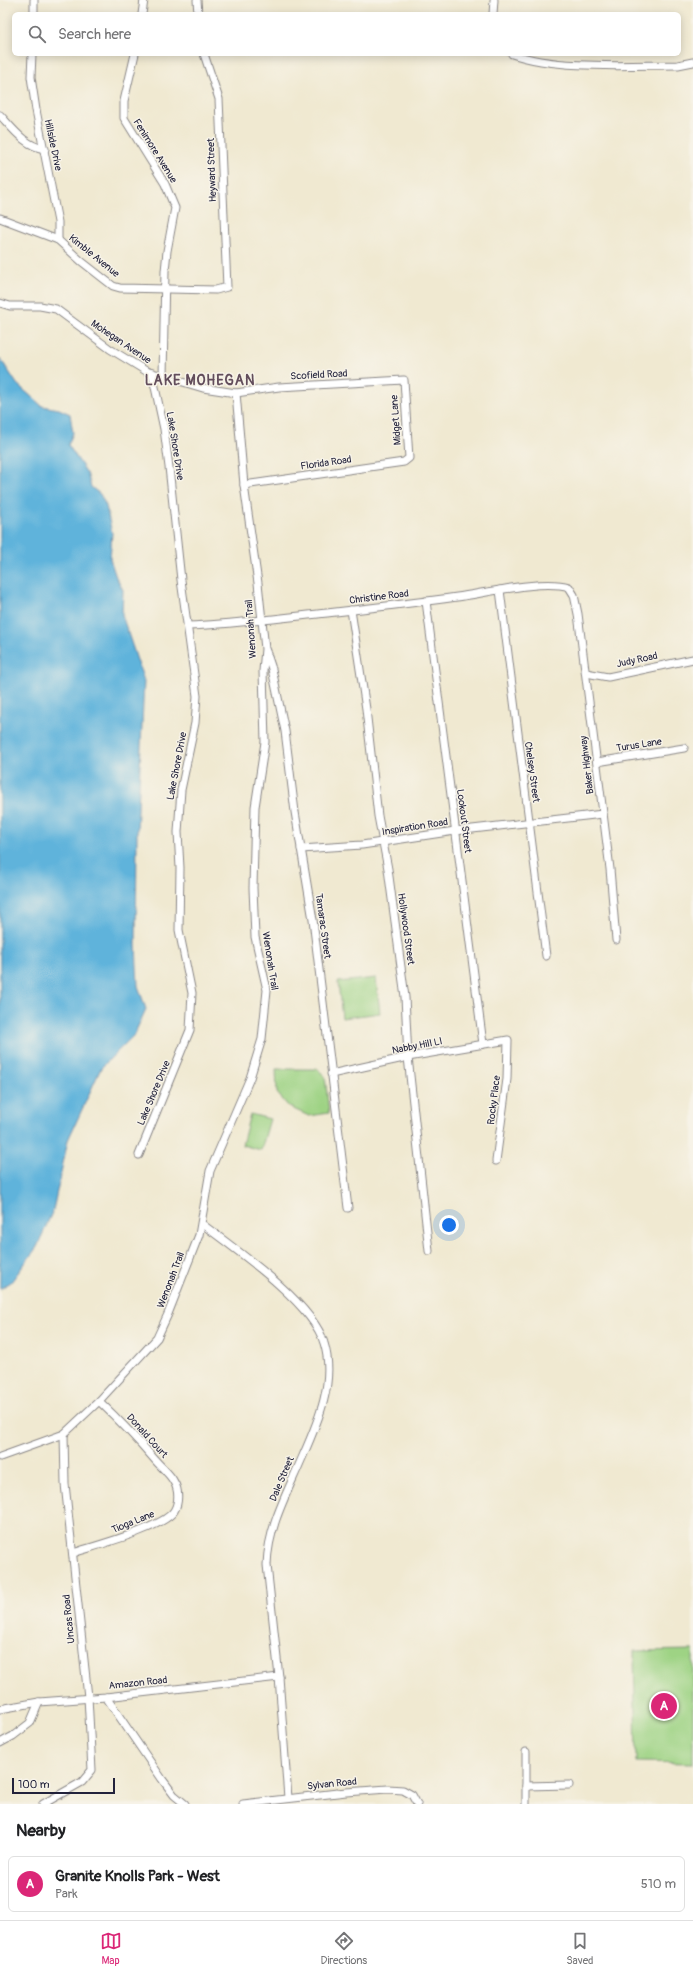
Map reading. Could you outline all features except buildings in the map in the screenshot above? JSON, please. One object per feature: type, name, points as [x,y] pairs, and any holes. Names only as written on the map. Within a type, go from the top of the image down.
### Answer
[{"type":"street","points":[[34,0],[34,12]]},
{"type":"street","points":[[142,12],[144,0]]},
{"type":"street","points":[[197,0],[198,12]]},
{"type":"street","points":[[493,12],[494,0]]},
{"type":"street","name":"Hillside Drive","points":[[32,56],[31,77],[58,222],[58,240]]},
{"type":"street","name":"Fenimore Avenue","points":[[135,56],[124,101],[124,118],[165,184],[176,208],[167,251],[162,377]]},
{"type":"street","name":"Heyward Street","points":[[205,56],[219,100],[227,288]]},
{"type":"street","points":[[518,56],[579,65],[678,65],[693,62]]},
{"type":"street","points":[[0,115],[22,139],[36,148],[45,150]]},
{"type":"street","name":"Kimble Avenue","points":[[0,218],[58,240],[81,261],[113,286],[120,288],[216,290],[227,288]]},
{"type":"street","name":"Mohegan Avenue","points":[[0,304],[10,306],[40,306],[56,308],[110,349],[146,371],[203,388],[236,393]]},
{"type":"street","name":"Lake Shore Drive","points":[[139,1155],[190,1030],[192,993],[179,930],[178,902],[180,868],[178,832],[179,809],[197,706],[167,451],[152,373]]},
{"type":"street","name":"Scofield Road","points":[[236,393],[279,387],[404,380]]},
{"type":"street","name":"Midget Lane","points":[[404,380],[409,458]]},
{"type":"street","name":"Wenonah Trail","points":[[0,1457],[64,1434],[99,1401],[157,1338],[168,1314],[202,1224],[210,1171],[250,1078],[262,1038],[266,990],[255,937],[253,888],[255,807],[265,742],[263,671],[265,648],[258,583],[244,485],[236,393]]},
{"type":"street","name":"Florida Road","points":[[244,485],[404,462],[409,458]]},
{"type":"street","name":"Christine Road","points":[[188,626],[225,624],[351,610],[526,587],[563,585],[572,589]]},
{"type":"street","name":"Baker Highway","points":[[572,589],[578,614],[586,673],[616,940]]},
{"type":"street","name":"Chelsey Street","points":[[500,590],[546,956]]},
{"type":"street","name":"Lookout Street","points":[[426,601],[484,1044]]},
{"type":"street","name":"Hollywood Street","points":[[351,610],[366,709],[378,816],[405,997],[408,1057],[429,1251]]},
{"type":"street","name":"Tamarac Street","points":[[265,648],[272,669],[285,731],[312,920],[348,1208]]},
{"type":"street","name":"Judy Road","points":[[586,673],[608,677],[693,659]]},
{"type":"street","name":"Turus Lane","points":[[597,762],[684,748]]},
{"type":"street","name":"Inspiration Road","points":[[301,849],[383,842],[455,831],[603,814]]},
{"type":"street","name":"Nabby Hill Ll","points":[[331,1074],[408,1057],[508,1040]]},
{"type":"street","name":"Rocky Place","points":[[496,1161],[507,1079],[508,1040]]},
{"type":"street","name":"Dale Street","points":[[202,1224],[245,1256],[306,1311],[322,1337],[326,1349],[327,1369],[324,1400],[317,1424],[282,1503],[270,1536],[268,1551],[267,1565],[279,1677],[288,1798]]},
{"type":"street","name":"Donald Court","points":[[99,1401],[132,1433],[174,1482],[176,1488]]},
{"type":"street","name":"Uncas Road","points":[[43,1804],[69,1791],[82,1782],[92,1770],[88,1697],[65,1484],[64,1434]]},
{"type":"street","name":"Tioga Lane","points":[[73,1553],[126,1536],[163,1521],[174,1512],[177,1504],[176,1488]]},
{"type":"street","name":"Amazon Road","points":[[0,1709],[39,1702],[88,1697],[106,1697],[279,1677]]},
{"type":"street","points":[[106,1697],[162,1779],[174,1795],[185,1804]]},
{"type":"street","points":[[0,1743],[13,1736],[30,1723],[39,1702]]},
{"type":"street","points":[[526,1752],[526,1804]]},
{"type":"street","points":[[526,1786],[569,1785]]},
{"type":"street","name":"Sylvan Road","points":[[244,1804],[346,1792],[395,1789],[403,1790],[412,1795],[417,1804]]},
{"type":"green space","points":[[376,978],[380,1013],[342,1018],[338,982]]},
{"type":"green space","points":[[276,1069],[317,1069],[325,1076],[329,1113],[309,1116],[289,1107],[277,1093]]},
{"type":"green space","points":[[250,1114],[270,1119],[261,1150],[242,1145]]},
{"type":"green space","points":[[693,1650],[693,1763],[636,1762],[634,1651]]},
{"type":"water","points":[[0,358],[17,384],[42,406],[59,409],[70,414],[73,433],[68,445],[87,473],[91,487],[100,494],[106,506],[112,533],[110,559],[116,577],[123,590],[122,615],[144,681],[137,832],[136,945],[138,986],[146,1009],[134,1035],[101,1068],[68,1140],[53,1210],[37,1247],[11,1282],[0,1289]]},
{"type":"place","name":"Granite Knolls Park - West","points":[[664,1706]]},
{"type":"district","name":"LAKE MOHEGAN","points":[[200,380]]}]
